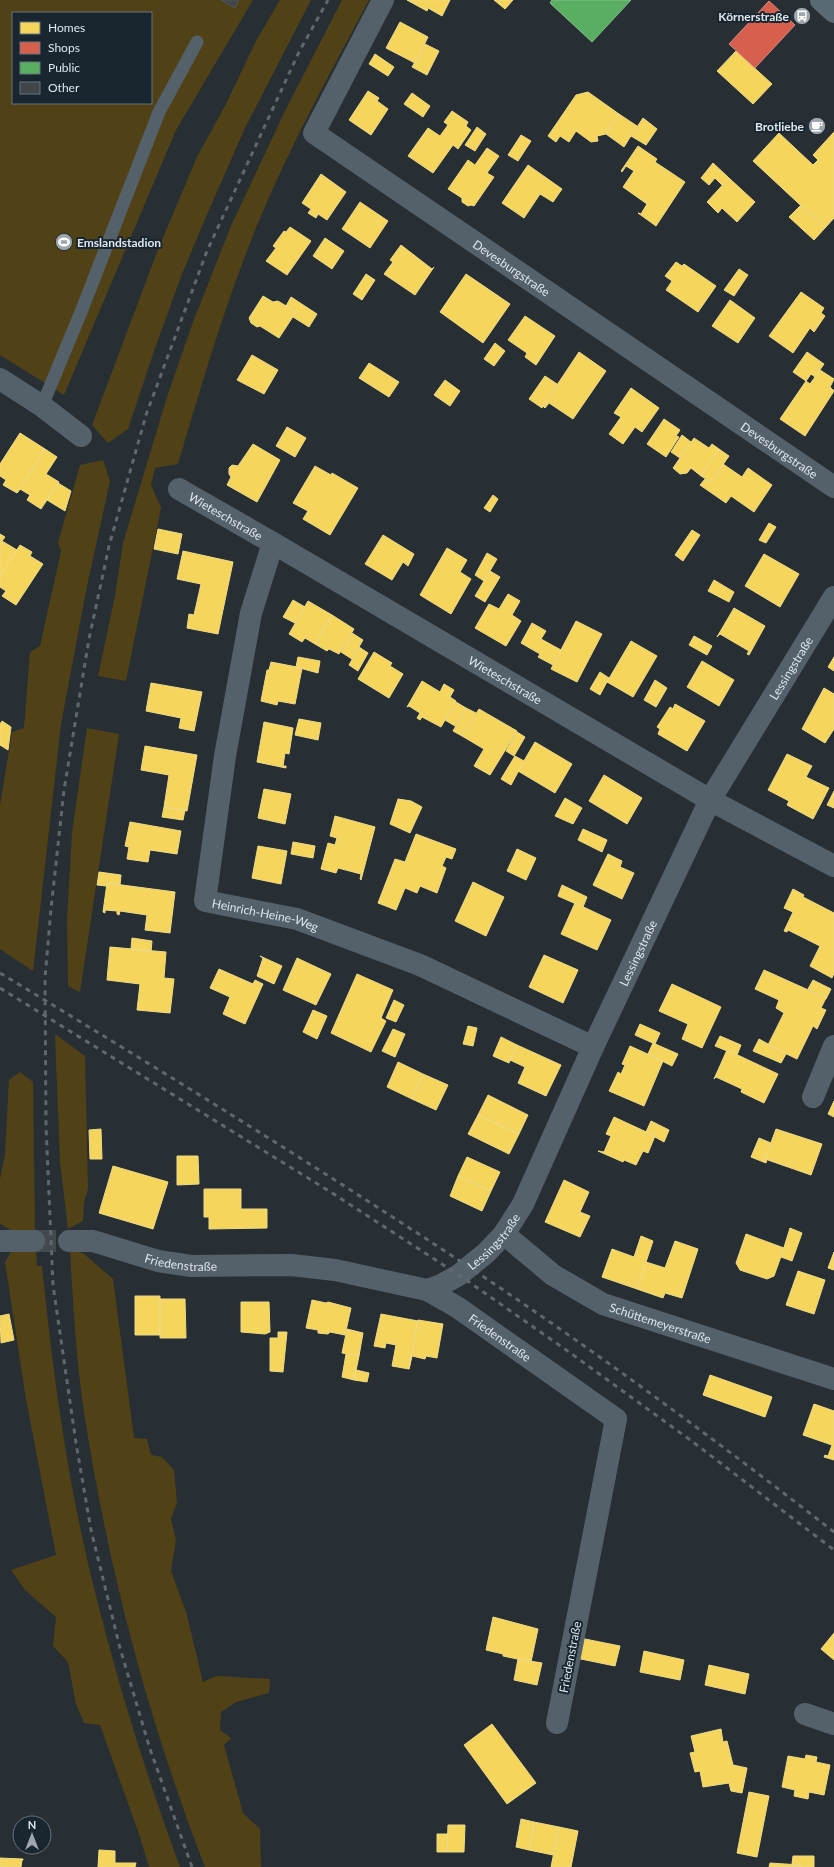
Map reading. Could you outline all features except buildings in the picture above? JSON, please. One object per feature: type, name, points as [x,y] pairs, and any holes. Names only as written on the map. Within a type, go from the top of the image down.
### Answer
[{"type":"main road","points":[[821,0],[834,12]]},
{"type":"street","name":"Devesburgstraße","points":[[383,0],[314,133],[834,487]]},
{"type":"street","points":[[0,379],[42,406],[81,436]]},
{"type":"street","name":"Wieteschstraße","points":[[179,489],[710,800],[834,866]]},
{"type":"street","name":"Heinrich-Heine-Weg","points":[[273,543],[251,613],[225,756],[206,900],[297,919],[420,965],[594,1047]]},
{"type":"street","name":"Lessingstraße","points":[[427,1290],[441,1286],[459,1275],[486,1254],[504,1234],[523,1204],[594,1047],[710,800],[834,597]]},
{"type":"street","points":[[813,1097],[834,1046]]},
{"type":"street","name":"Schüttemeyerstraße","points":[[504,1234],[553,1275],[603,1304],[834,1379]]},
{"type":"street","name":"Friedenstraße","points":[[69,1240],[93,1240],[158,1261],[191,1266],[291,1265],[335,1270],[427,1290],[457,1307],[616,1419],[557,1723]]},
{"type":"street","points":[[0,1241],[34,1241]]},
{"type":"street","points":[[805,1714],[834,1724]]},
{"type":"lane","points":[[42,406],[81,312],[159,112],[197,42]]},
{"type":"shaded area","name":"Emslandstadion","points":[[0,0],[253,0],[176,130],[64,395],[0,355]]},
{"type":"shaded area","points":[[280,0],[311,0],[245,128],[205,219],[182,274],[128,429],[108,443],[92,425],[159,247],[197,157],[226,104],[256,41]]},
{"type":"shaded area","points":[[342,0],[369,0],[325,82],[283,166],[246,252],[205,373],[178,464],[155,468],[151,485],[161,508],[126,681],[98,676],[115,596],[123,543],[167,397],[193,322],[231,226],[285,111]]},
{"type":"shaded area","points":[[103,460],[110,481],[87,586],[61,724],[33,971],[0,949],[0,806],[12,732],[24,728],[30,652],[40,646],[61,551],[58,543],[80,465]]},
{"type":"shaded area","points":[[87,728],[119,734],[80,992],[68,986],[67,919],[72,833]]},
{"type":"shaded area","points":[[55,1034],[85,1056],[88,1189],[84,1202],[83,1221],[68,1229],[60,1162]]},
{"type":"shaded area","points":[[20,1072],[33,1082],[35,1231],[13,1231],[0,1224],[0,1179],[5,1155],[9,1080]]},
{"type":"shaded area","points":[[36,1250],[37,1266],[42,1266],[57,1397],[70,1477],[86,1556],[124,1699],[156,1800],[180,1867],[149,1867],[139,1834],[100,1725],[84,1723],[76,1704],[68,1662],[53,1646],[56,1617],[25,1590],[11,1570],[56,1555],[26,1399],[5,1262],[11,1252]]},
{"type":"shaded area","points":[[70,1250],[83,1253],[113,1279],[134,1438],[147,1439],[151,1455],[162,1457],[174,1470],[177,1503],[171,1519],[176,1540],[171,1571],[186,1612],[203,1682],[216,1676],[270,1679],[269,1693],[236,1702],[221,1712],[220,1730],[231,1738],[224,1745],[243,1813],[260,1829],[261,1867],[205,1867],[165,1756],[132,1643],[105,1528],[94,1470],[79,1371]]},
{"type":"tunnel","points":[[34,1241],[69,1241]]},
{"type":"railway","points":[[192,1867],[150,1749],[120,1648],[91,1530],[76,1443],[53,1285],[46,1126],[45,978],[64,790],[89,639],[109,546],[146,415],[207,251],[299,52],[328,0]]},
{"type":"railway","points":[[0,973],[118,1044],[351,1190],[466,1265],[653,1395],[834,1532]]},
{"type":"railway","points":[[0,988],[329,1191],[459,1275],[569,1352],[693,1442],[834,1550]]},
{"type":"place","name":"Körnerstraße","points":[[802,16]]},
{"type":"place","name":"Brotliebe","points":[[817,126]]},
{"type":"place","name":"Emslandstadion","points":[[64,242]]}]
